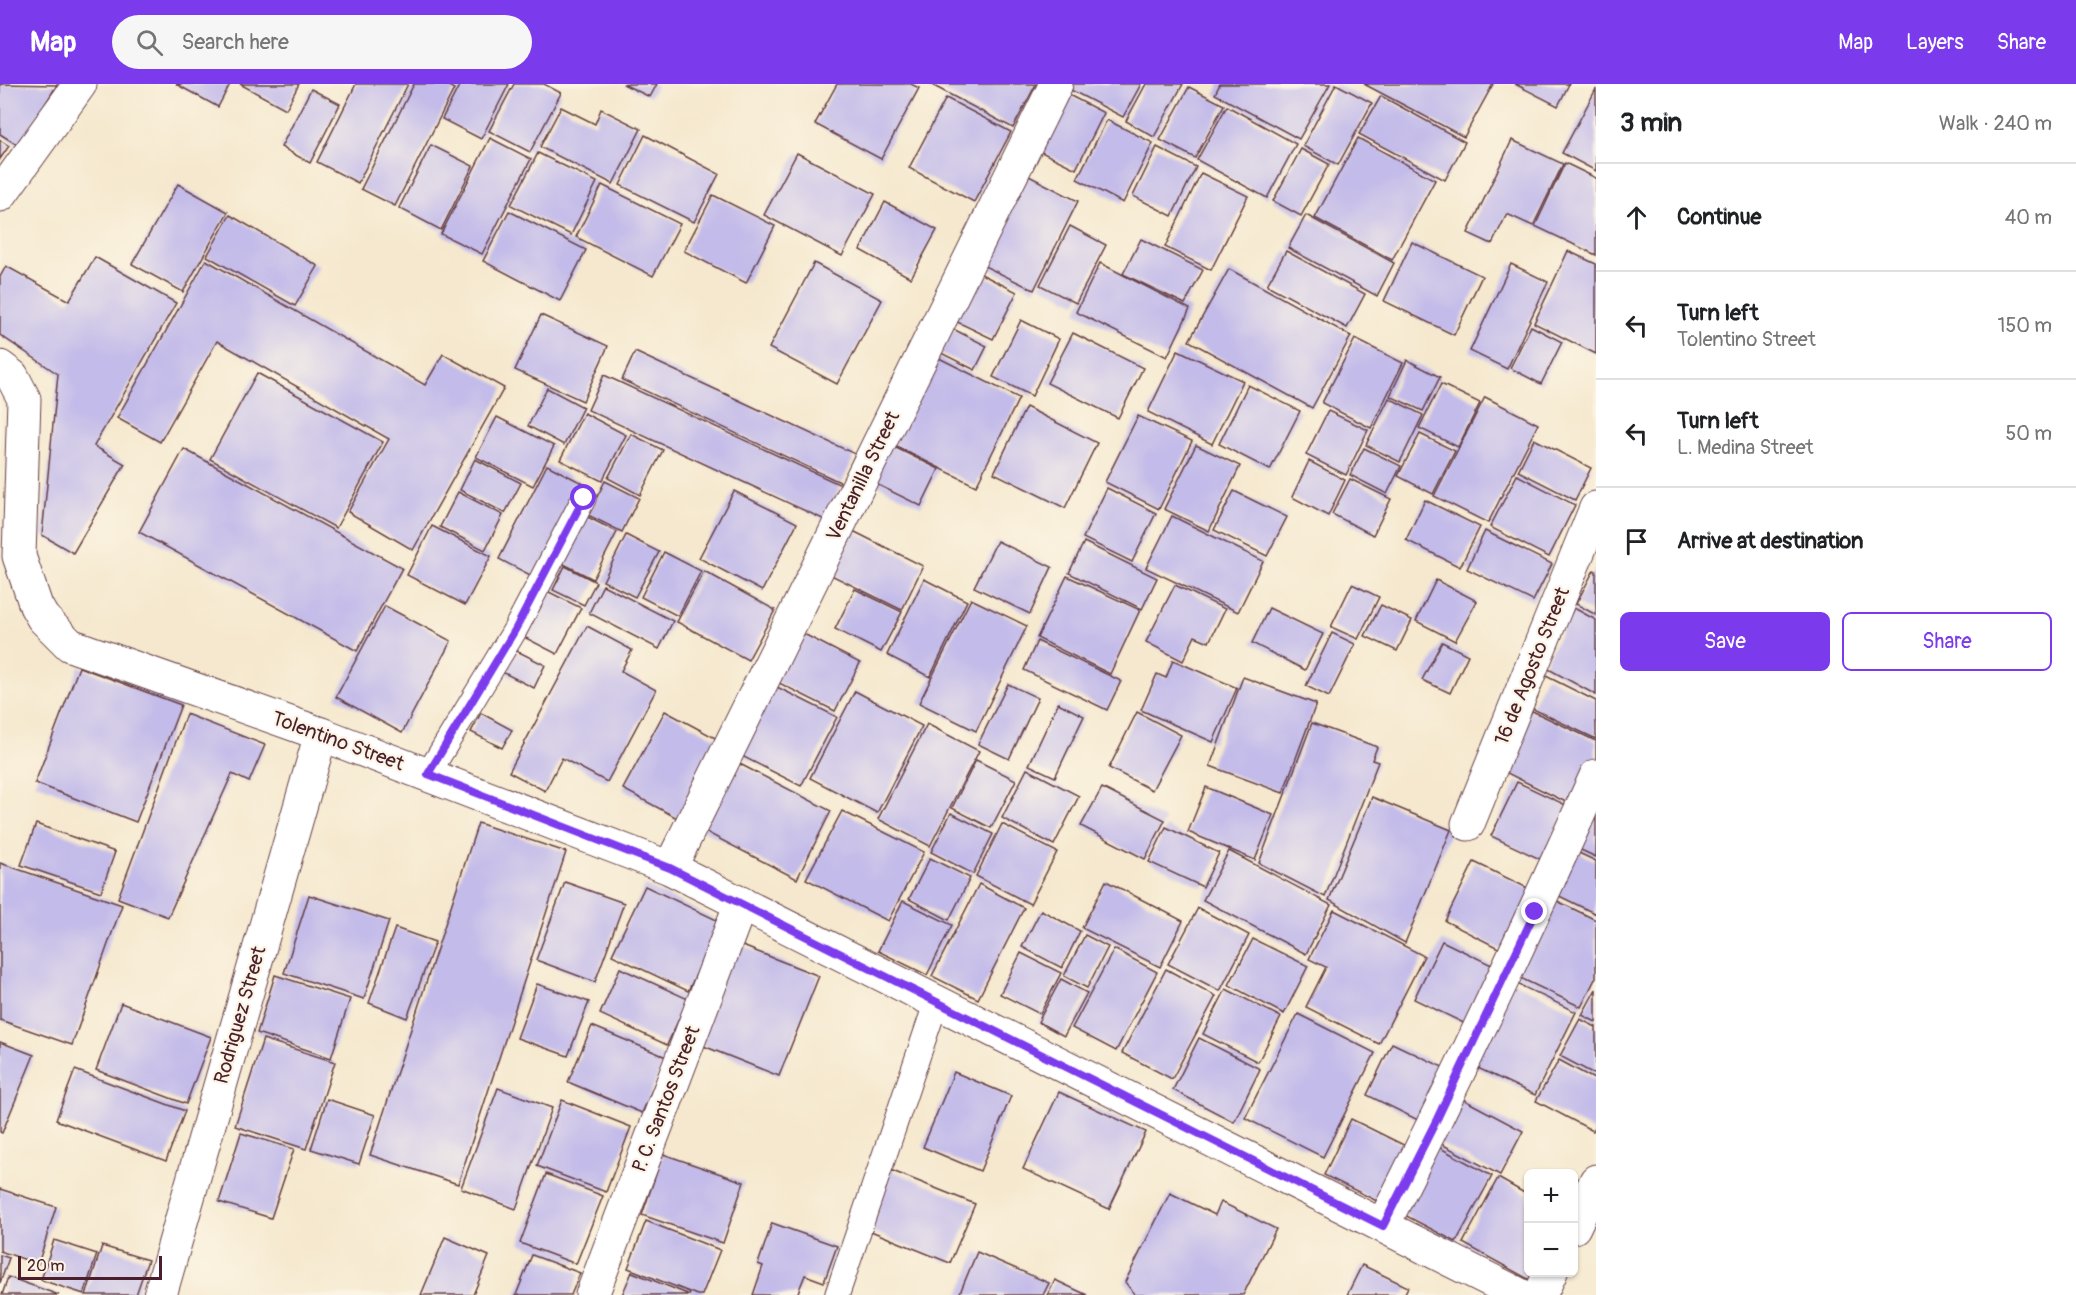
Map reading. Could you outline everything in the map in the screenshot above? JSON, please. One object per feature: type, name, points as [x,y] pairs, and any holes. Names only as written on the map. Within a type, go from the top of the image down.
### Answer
[{"type":"street","points":[[0,195],[80,84]]},
{"type":"street","name":"Ventanilla Street","points":[[670,868],[1056,84]]},
{"type":"street","name":"Tolentino Street","points":[[0,367],[12,376],[24,399],[19,556],[36,606],[43,618],[70,645],[321,734],[670,868],[1520,1295]]},
{"type":"street","name":"16 de Agosto Street","points":[[1468,824],[1596,508]]},
{"type":"street","name":"Rodriguez Street","points":[[160,1295],[321,734]]},
{"type":"street","points":[[1383,1226],[1447,1099],[1596,776]]},
{"type":"street","name":"P. C. Santos Street","points":[[592,1295],[741,903]]},
{"type":"street","points":[[1576,1223],[1596,1181]]},
{"type":"street","points":[[1540,1295],[1549,1277]]},
{"type":"lane","points":[[428,774],[515,630],[584,498]]},
{"type":"lane","points":[[837,1295],[936,1003]]},
{"type":"building","points":[[0,84],[57,85],[19,146],[0,134]]},
{"type":"building","points":[[176,84],[230,84],[218,107]]},
{"type":"building","points":[[240,84],[299,84],[286,109]]},
{"type":"building","points":[[356,84],[408,84],[358,183],[317,162]]},
{"type":"building","points":[[414,84],[445,84],[454,89],[395,206],[361,189]]},
{"type":"building","points":[[460,84],[509,84],[481,139],[442,119]]},
{"type":"building","points":[[514,84],[544,84],[561,93],[530,152],[489,131]]},
{"type":"building","points":[[623,84],[657,84],[650,97]]},
{"type":"building","points":[[837,84],[911,84],[919,88],[881,159],[815,124]]},
{"type":"building","points":[[930,84],[1036,84],[1013,128]]},
{"type":"building","points":[[1067,84],[1141,84],[1123,117],[1065,87]]},
{"type":"building","points":[[1146,84],[1183,84],[1154,137],[1126,121]]},
{"type":"building","points":[[1220,84],[1330,84],[1299,139],[1215,94]]},
{"type":"building","points":[[1336,84],[1372,103],[1338,165],[1303,146]]},
{"type":"building","points":[[1364,84],[1493,84],[1464,137]]},
{"type":"building","points":[[1515,84],[1569,84],[1558,106]]},
{"type":"building","points":[[1189,87],[1224,105],[1195,158],[1160,140]]},
{"type":"building","points":[[311,89],[340,104],[310,163],[281,147]]},
{"type":"building","points":[[1596,89],[1596,171],[1562,153]]},
{"type":"building","points":[[1063,92],[1104,113],[1076,169],[1035,149]]},
{"type":"building","points":[[1381,96],[1465,142],[1445,180],[1359,134]]},
{"type":"building","points":[[946,98],[1011,132],[974,202],[909,168]]},
{"type":"building","points":[[1227,106],[1296,144],[1267,198],[1197,160]]},
{"type":"building","points":[[561,107],[595,124],[601,109],[641,129],[613,184],[540,147]]},
{"type":"building","points":[[1107,120],[1153,143],[1123,203],[1077,179]]},
{"type":"building","points":[[645,135],[719,174],[694,222],[620,185]]},
{"type":"building","points":[[490,138],[531,159],[482,254],[441,234]]},
{"type":"building","points":[[1358,138],[1435,180],[1392,260],[1315,218]]},
{"type":"building","points":[[0,140],[9,146],[0,159]]},
{"type":"building","points":[[1512,140],[1563,164],[1533,226],[1507,214],[1492,244],[1468,233]]},
{"type":"building","points":[[431,145],[473,166],[441,230],[399,208]]},
{"type":"building","points":[[1157,147],[1196,167],[1172,216],[1133,196]]},
{"type":"building","points":[[1301,149],[1329,164],[1301,216],[1273,201]]},
{"type":"building","points":[[538,153],[597,182],[571,235],[511,205]]},
{"type":"building","points":[[797,153],[875,194],[842,256],[764,215]]},
{"type":"building","points":[[1565,163],[1596,178],[1596,255],[1535,226]]},
{"type":"building","points":[[1021,172],[1078,201],[1034,290],[976,262]]},
{"type":"building","points":[[1201,173],[1248,196],[1211,270],[1165,247]]},
{"type":"building","points":[[178,184],[228,212],[183,292],[132,264]]},
{"type":"building","points":[[602,185],[680,224],[653,276],[576,237]]},
{"type":"building","points":[[713,195],[775,226],[746,283],[684,251]]},
{"type":"building","points":[[885,202],[937,230],[911,278],[860,250]]},
{"type":"building","points":[[509,211],[586,250],[560,301],[483,261]]},
{"type":"building","points":[[230,215],[318,266],[295,306],[207,256]]},
{"type":"building","points":[[1306,215],[1394,263],[1377,296],[1288,248]]},
{"type":"building","points":[[1070,226],[1106,245],[1076,303],[1040,285]]},
{"type":"building","points":[[1141,239],[1203,270],[1185,304],[1123,274]]},
{"type":"building","points":[[1412,242],[1482,276],[1454,335],[1384,301]]},
{"type":"building","points":[[1286,251],[1365,294],[1347,328],[1267,285]]},
{"type":"building","points":[[1568,251],[1596,264],[1596,354],[1534,323]]},
{"type":"building","points":[[95,257],[176,303],[94,446],[125,464],[73,553],[42,535],[58,374],[0,335],[0,277],[6,266],[69,301]]},
{"type":"building","points":[[206,260],[425,385],[443,354],[504,388],[413,550],[348,512],[389,439],[217,341],[160,442],[117,418]]},
{"type":"building","points":[[814,263],[882,300],[837,384],[769,348]]},
{"type":"building","points":[[1100,263],[1190,309],[1167,357],[1076,312]]},
{"type":"building","points":[[1511,264],[1548,282],[1507,369],[1470,351]]},
{"type":"building","points":[[1229,269],[1351,336],[1312,408],[1189,341]]},
{"type":"building","points":[[975,271],[1017,292],[993,339],[951,319]]},
{"type":"building","points":[[541,315],[608,346],[583,401],[515,370]]},
{"type":"building","points":[[1021,320],[1059,339],[1032,396],[993,377]]},
{"type":"building","points":[[1531,326],[1562,342],[1541,384],[1510,368]]},
{"type":"building","points":[[953,329],[987,346],[975,370],[941,353]]},
{"type":"building","points":[[1073,333],[1143,368],[1118,418],[1047,383]]},
{"type":"building","points":[[1355,339],[1403,363],[1371,428],[1322,403]]},
{"type":"building","points":[[1178,350],[1243,381],[1212,444],[1148,412]]},
{"type":"building","points":[[635,352],[855,454],[842,483],[622,380]]},
{"type":"building","points":[[933,355],[1019,398],[976,486],[889,443]]},
{"type":"building","points":[[1407,360],[1440,377],[1423,411],[1390,396]]},
{"type":"building","points":[[257,373],[383,442],[336,528],[210,459]]},
{"type":"building","points":[[604,375],[841,485],[825,520],[588,410]]},
{"type":"building","points":[[1441,384],[1480,403],[1458,447],[1419,428]]},
{"type":"building","points":[[1248,385],[1300,411],[1270,470],[1219,444]]},
{"type":"building","points":[[547,388],[583,407],[564,445],[528,426]]},
{"type":"building","points":[[1485,397],[1538,424],[1488,523],[1434,496]]},
{"type":"building","points":[[1389,398],[1423,415],[1400,462],[1366,445]]},
{"type":"building","points":[[1026,407],[1097,443],[1065,508],[994,473]]},
{"type":"building","points":[[1328,411],[1368,430],[1346,475],[1306,455]]},
{"type":"building","points":[[584,413],[626,435],[602,481],[560,460]]},
{"type":"building","points":[[1138,416],[1192,441],[1159,509],[1105,482]]},
{"type":"building","points":[[497,417],[554,446],[533,486],[476,457]]},
{"type":"building","points":[[631,434],[663,450],[640,495],[608,478]]},
{"type":"building","points":[[1420,434],[1455,451],[1433,494],[1398,476]]},
{"type":"building","points":[[1534,439],[1591,468],[1575,500],[1518,471]]},
{"type":"building","points":[[888,444],[939,469],[921,506],[870,481]]},
{"type":"building","points":[[1196,445],[1240,466],[1209,531],[1164,509]]},
{"type":"building","points":[[1364,448],[1401,466],[1387,494],[1350,475]]},
{"type":"building","points":[[184,449],[402,568],[357,651],[139,532]]},
{"type":"building","points":[[475,459],[521,483],[505,513],[460,490]]},
{"type":"building","points":[[1309,461],[1345,480],[1328,516],[1292,497]]},
{"type":"building","points":[[547,465],[588,486],[540,580],[499,559]]},
{"type":"building","points":[[1517,475],[1575,505],[1549,557],[1490,527]]},
{"type":"building","points":[[1350,479],[1391,499],[1373,535],[1332,514]]},
{"type":"building","points":[[605,481],[639,498],[622,532],[588,515]]},
{"type":"building","points":[[1107,488],[1156,513],[1132,562],[1083,538]]},
{"type":"building","points":[[734,491],[797,523],[762,591],[699,558]]},
{"type":"building","points":[[1234,491],[1287,517],[1267,556],[1214,530]]},
{"type":"building","points":[[458,492],[503,515],[485,550],[440,527]]},
{"type":"building","points":[[1425,500],[1480,527],[1460,567],[1406,540]]},
{"type":"building","points":[[580,513],[617,532],[593,579],[556,560]]},
{"type":"building","points":[[1172,516],[1263,561],[1238,612],[1146,568]]},
{"type":"building","points":[[432,526],[491,556],[465,605],[407,575]]},
{"type":"building","points":[[851,530],[923,566],[902,610],[829,574]]},
{"type":"building","points":[[1485,531],[1552,564],[1533,601],[1467,569]]},
{"type":"building","points":[[626,535],[659,552],[635,597],[603,581]]},
{"type":"building","points":[[997,541],[1052,567],[1030,614],[974,587]]},
{"type":"building","points":[[1084,542],[1157,578],[1142,609],[1069,573]]},
{"type":"building","points":[[664,552],[701,571],[678,616],[641,597]]},
{"type":"building","points":[[565,566],[596,582],[584,605],[553,590]]},
{"type":"building","points":[[1594,570],[1596,571],[1596,615],[1576,604]]},
{"type":"building","points":[[704,571],[775,610],[748,660],[677,622]]},
{"type":"building","points":[[1067,576],[1140,610],[1110,674],[1037,638]]},
{"type":"building","points":[[924,579],[967,601],[930,677],[887,655]]},
{"type":"building","points":[[1436,580],[1477,601],[1455,641],[1416,621]]},
{"type":"building","points":[[1352,584],[1379,597],[1358,639],[1331,627]]},
{"type":"building","points":[[603,585],[673,621],[659,649],[589,613]]},
{"type":"building","points":[[1175,585],[1225,609],[1209,642],[1195,636],[1183,661],[1146,642]]},
{"type":"building","points":[[541,588],[581,608],[557,654],[518,634]]},
{"type":"building","points":[[855,589],[902,612],[881,652],[835,629]]},
{"type":"building","points":[[971,599],[1027,626],[976,731],[919,703]]},
{"type":"building","points":[[1381,605],[1412,620],[1397,651],[1365,636]]},
{"type":"building","points":[[385,606],[451,641],[402,733],[336,697]]},
{"type":"building","points":[[1269,608],[1323,634],[1305,670],[1252,643]]},
{"type":"building","points":[[1574,608],[1596,620],[1596,695],[1543,666]]},
{"type":"building","points":[[587,626],[632,650],[621,671],[656,690],[607,782],[562,758],[545,791],[509,772]]},
{"type":"building","points":[[800,632],[860,663],[835,711],[775,681]]},
{"type":"building","points":[[1332,633],[1355,644],[1329,697],[1306,686]]},
{"type":"building","points":[[1037,641],[1121,681],[1107,710],[1024,670]]},
{"type":"building","points":[[1442,642],[1468,655],[1450,693],[1422,680]]},
{"type":"building","points":[[513,649],[545,665],[534,688],[502,672]]},
{"type":"building","points":[[1173,660],[1237,688],[1213,742],[1141,710],[1157,674],[1166,678]]},
{"type":"building","points":[[79,667],[181,705],[136,822],[35,783]]},
{"type":"building","points":[[1546,676],[1596,701],[1596,739],[1531,708]]},
{"type":"building","points":[[1243,677],[1316,704],[1283,793],[1210,766]]},
{"type":"building","points":[[771,684],[837,717],[801,786],[736,753]]},
{"type":"building","points":[[1008,684],[1038,698],[1009,759],[978,744]]},
{"type":"building","points":[[855,691],[922,726],[877,813],[810,778]]},
{"type":"building","points":[[1058,703],[1084,716],[1055,777],[1029,765]]},
{"type":"building","points":[[1530,710],[1596,741],[1596,772],[1578,808],[1501,770]]},
{"type":"building","points":[[665,711],[719,740],[677,818],[623,789]]},
{"type":"building","points":[[1137,712],[1181,735],[1152,790],[1109,768]]},
{"type":"building","points":[[481,713],[512,730],[502,748],[471,732]]},
{"type":"building","points":[[186,714],[265,745],[249,782],[232,774],[168,917],[118,898]]},
{"type":"building","points":[[1312,723],[1377,747],[1372,760],[1378,762],[1325,897],[1259,863]]},
{"type":"building","points":[[927,724],[979,751],[930,846],[878,819]]},
{"type":"building","points":[[976,760],[1016,780],[991,828],[952,808]]},
{"type":"building","points":[[736,762],[831,811],[797,879],[702,830]]},
{"type":"building","points":[[1027,769],[1079,796],[1054,845],[1002,818]]},
{"type":"building","points":[[1517,782],[1568,806],[1542,860],[1491,836]]},
{"type":"building","points":[[1206,787],[1273,815],[1255,860],[1188,832]]},
{"type":"building","points":[[1102,788],[1165,820],[1145,859],[1081,826]]},
{"type":"building","points":[[1372,797],[1451,830],[1405,943],[1329,900]]},
{"type":"building","points":[[1596,808],[1596,857],[1570,845]]},
{"type":"building","points":[[842,811],[924,852],[888,921],[806,879]]},
{"type":"building","points":[[951,813],[993,834],[973,874],[931,852]]},
{"type":"building","points":[[478,823],[566,852],[458,1184],[370,1155]]},
{"type":"building","points":[[36,824],[115,852],[101,892],[21,865]]},
{"type":"building","points":[[1002,824],[1057,852],[1030,904],[976,876]]},
{"type":"building","points":[[1166,827],[1219,853],[1203,887],[1149,862]]},
{"type":"building","points":[[1568,848],[1596,861],[1596,914],[1547,890]]},
{"type":"building","points":[[1229,851],[1331,905],[1306,954],[1203,900]]},
{"type":"building","points":[[930,858],[970,878],[949,920],[909,899]]},
{"type":"building","points":[[1474,862],[1536,892],[1506,952],[1445,921]]},
{"type":"building","points":[[0,863],[122,905],[72,1045],[0,1020]]},
{"type":"building","points":[[1106,881],[1183,921],[1160,967],[1082,928]]},
{"type":"building","points":[[565,882],[624,903],[595,982],[536,960]]},
{"type":"building","points":[[979,884],[1024,908],[978,999],[932,976]]},
{"type":"building","points":[[645,886],[721,922],[688,991],[612,955]]},
{"type":"building","points":[[309,895],[389,921],[364,999],[284,973]]},
{"type":"building","points":[[1549,897],[1596,920],[1596,977],[1581,1007],[1512,974]]},
{"type":"building","points":[[903,901],[952,925],[927,975],[878,951]]},
{"type":"building","points":[[1198,908],[1249,935],[1220,991],[1168,964]]},
{"type":"building","points":[[1041,910],[1080,931],[1062,968],[1022,947]]},
{"type":"building","points":[[1334,910],[1424,956],[1379,1044],[1306,1007],[1326,967],[1309,959]]},
{"type":"building","points":[[395,928],[435,942],[407,1018],[369,1003]]},
{"type":"building","points":[[1085,935],[1108,947],[1087,988],[1064,976]]},
{"type":"building","points":[[1253,939],[1308,966],[1284,1014],[1229,985]]},
{"type":"building","points":[[1442,941],[1504,971],[1476,1029],[1414,999]]},
{"type":"building","points":[[735,943],[819,976],[779,1076],[696,1043]]},
{"type":"building","points":[[1114,949],[1157,972],[1116,1051],[1072,1028]]},
{"type":"building","points":[[1021,953],[1061,973],[1040,1014],[1000,994]]},
{"type":"building","points":[[620,968],[688,999],[667,1045],[600,1014]]},
{"type":"building","points":[[1166,969],[1216,996],[1172,1079],[1122,1053]]},
{"type":"building","points":[[275,975],[350,999],[331,1058],[257,1033]]},
{"type":"building","points":[[1505,978],[1576,1012],[1535,1095],[1465,1062]]},
{"type":"building","points":[[1061,979],[1087,993],[1064,1036],[1038,1022]]},
{"type":"building","points":[[537,984],[589,1002],[568,1056],[517,1038]]},
{"type":"building","points":[[1226,989],[1281,1017],[1258,1062],[1203,1034]]},
{"type":"building","points":[[1596,989],[1596,1022],[1582,1015]]},
{"type":"building","points":[[121,1003],[211,1037],[186,1104],[96,1070]]},
{"type":"building","points":[[1298,1014],[1375,1053],[1323,1157],[1245,1118]]},
{"type":"building","points":[[1580,1019],[1596,1027],[1596,1075],[1560,1056]]},
{"type":"building","points":[[592,1026],[666,1057],[642,1113],[568,1082]]},
{"type":"building","points":[[1199,1038],[1260,1069],[1234,1122],[1173,1090]]},
{"type":"building","points":[[263,1039],[335,1062],[306,1149],[235,1126]]},
{"type":"building","points":[[0,1042],[34,1055],[2,1133],[0,1132]]},
{"type":"building","points":[[1392,1043],[1447,1069],[1422,1122],[1367,1095]]},
{"type":"building","points":[[1559,1060],[1596,1080],[1596,1126],[1593,1131],[1536,1101]]},
{"type":"building","points":[[75,1070],[185,1111],[166,1161],[56,1120]]},
{"type":"building","points":[[954,1072],[1011,1096],[980,1171],[923,1147]]},
{"type":"building","points":[[498,1088],[552,1108],[516,1209],[461,1188]]},
{"type":"building","points":[[1059,1092],[1146,1132],[1109,1209],[1023,1169]]},
{"type":"building","points":[[1453,1094],[1523,1131],[1500,1175],[1430,1138]]},
{"type":"building","points":[[327,1099],[375,1115],[359,1164],[311,1149]]},
{"type":"building","points":[[562,1100],[631,1127],[606,1192],[537,1166]]},
{"type":"building","points":[[1351,1119],[1416,1151],[1389,1207],[1324,1175]]},
{"type":"building","points":[[241,1133],[294,1149],[271,1218],[219,1202]]},
{"type":"building","points":[[1431,1143],[1492,1176],[1456,1242],[1395,1210]]},
{"type":"building","points":[[663,1154],[744,1182],[723,1243],[642,1215]]},
{"type":"building","points":[[890,1170],[975,1204],[950,1263],[866,1229]]},
{"type":"building","points":[[546,1174],[603,1196],[576,1264],[520,1243]]},
{"type":"building","points":[[1498,1178],[1524,1193],[1524,1277],[1463,1243]]},
{"type":"building","points":[[0,1189],[56,1207],[38,1264],[0,1251]]},
{"type":"building","points":[[1170,1193],[1215,1215],[1221,1202],[1276,1229],[1243,1295],[1135,1295],[1125,1282]]},
{"type":"building","points":[[646,1221],[720,1250],[702,1295],[628,1268]]},
{"type":"building","points":[[772,1223],[837,1246],[824,1282],[805,1275],[797,1295],[753,1295],[763,1266],[758,1264]]},
{"type":"building","points":[[445,1237],[489,1256],[473,1295],[421,1295]]},
{"type":"building","points":[[54,1240],[97,1254],[84,1294],[41,1280]]},
{"type":"building","points":[[102,1246],[148,1260],[136,1295],[86,1295]]},
{"type":"building","points":[[977,1252],[1049,1283],[1043,1295],[959,1295]]},
{"type":"building","points":[[0,1255],[9,1258],[0,1283]]},
{"type":"building","points":[[532,1255],[580,1273],[571,1295],[516,1295]]},
{"type":"building","points":[[1362,1265],[1408,1287],[1404,1295],[1347,1295]]},
{"type":"building","points":[[632,1272],[690,1295],[622,1295]]},
{"type":"building","points":[[8,1277],[59,1295],[2,1295]]},
{"type":"building","points":[[1055,1280],[1087,1295],[1048,1295]]},
{"type":"route","points":[[584,498],[515,630],[428,774],[670,868],[1383,1226],[1437,1119],[1535,912]]}]
